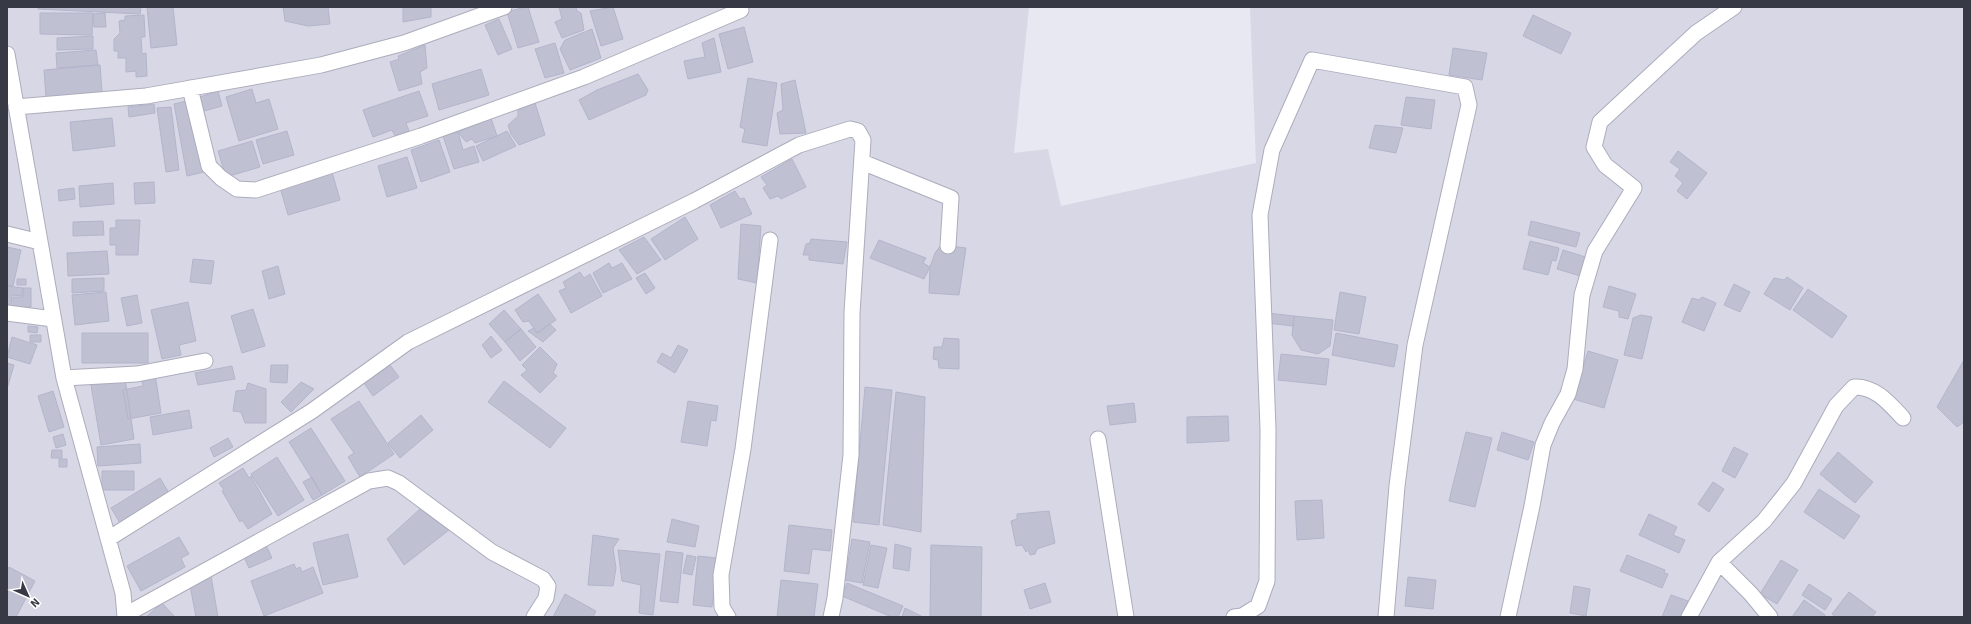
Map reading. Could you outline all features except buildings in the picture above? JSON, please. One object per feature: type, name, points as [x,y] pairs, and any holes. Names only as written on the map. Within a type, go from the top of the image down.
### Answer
[{"type":"street","points":[[16,107],[146,96],[321,65],[404,43],[504,7]]},
{"type":"street","points":[[1508,617],[1532,506],[1543,445],[1552,423],[1568,394],[1575,369],[1582,295],[1596,251],[1634,188],[1605,165],[1594,147],[1600,122],[1696,33],[1734,7]]},
{"type":"street","points":[[190,88],[209,166],[221,178],[237,189],[256,190],[421,136],[584,77],[741,10]]},
{"type":"street","points":[[7,54],[64,378],[123,594],[125,616],[369,481],[388,478],[399,483],[492,552],[543,578],[548,586],[546,598],[534,617]]},
{"type":"street","points":[[1234,617],[1259,611],[1267,581],[1268,429],[1260,215],[1272,150],[1312,60],[1465,87],[1469,105],[1415,345],[1397,486],[1386,617]]},
{"type":"street","points":[[108,538],[312,411],[408,342],[694,200],[799,145],[850,129],[858,131],[863,140],[852,313],[851,456],[835,598],[831,617]]},
{"type":"street","points":[[862,162],[951,198],[948,246]]},
{"type":"street","points":[[7,234],[40,242]]},
{"type":"street","points":[[728,617],[722,607],[721,575],[743,449],[770,240]]},
{"type":"street","points":[[7,313],[53,319]]},
{"type":"street","points":[[64,378],[137,374],[205,361]]},
{"type":"street","points":[[1689,617],[1718,562],[1764,521],[1794,484],[1836,406],[1854,387],[1864,386],[1886,399],[1903,418]]},
{"type":"street","points":[[1098,439],[1126,617]]},
{"type":"street","points":[[1718,562],[1751,594],[1770,617]]},
{"type":"shaded area","points":[[7,7],[1029,7],[1014,153],[1048,149],[1061,206],[1256,163],[1250,7],[1964,7],[1964,617],[7,617]]}]
